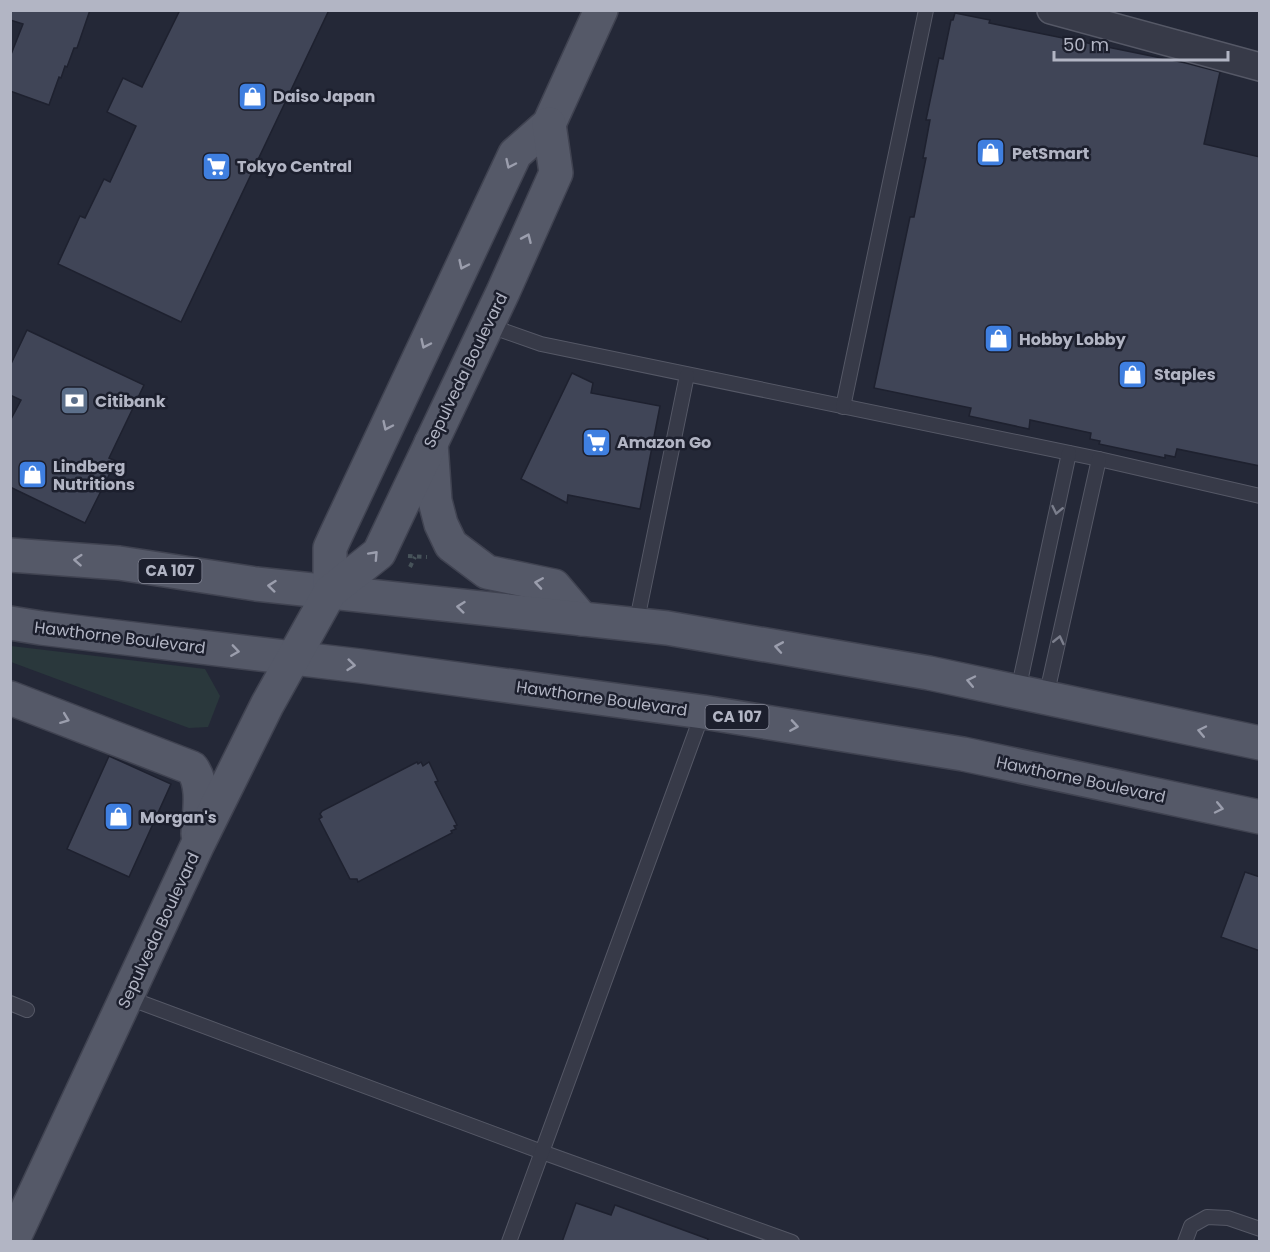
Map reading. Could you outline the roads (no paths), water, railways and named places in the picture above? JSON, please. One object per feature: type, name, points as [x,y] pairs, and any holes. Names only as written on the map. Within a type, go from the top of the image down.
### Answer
[{"type":"main road","name":"Sepulveda Boulevard","points":[[330,592],[330,548],[514,154],[549,124],[601,10]]},
{"type":"main road","name":"Sepulveda Boulevard","points":[[12,1242],[198,846],[267,705],[330,592],[379,553],[556,173],[549,124]]},
{"type":"main road","points":[[431,440],[435,501],[441,524],[451,545],[487,572],[554,586],[582,619]]},
{"type":"main road","name":"CA 107","points":[[10,555],[118,563],[256,584],[667,628],[929,673],[1260,743]]},
{"type":"main road","name":"Hawthorne Boulevard","points":[[10,623],[293,660],[361,666],[703,712],[963,754],[1260,816]]},
{"type":"main road","points":[[10,698],[192,768],[197,776],[200,789],[198,846]]},
{"type":"street","points":[[1051,10],[1260,67]]},
{"type":"lane","points":[[843,407],[926,10]]},
{"type":"lane","points":[[487,325],[541,344],[1099,459],[1260,496]]},
{"type":"lane","points":[[636,625],[687,375]]},
{"type":"lane","points":[[1032,694],[1069,453]]},
{"type":"lane","points":[[1032,694],[1099,459]]},
{"type":"lane","points":[[509,1242],[703,712]]},
{"type":"lane","points":[[126,998],[792,1242]]},
{"type":"lane","points":[[10,1003],[27,1010]]},
{"type":"lane","points":[[1185,1242],[1191,1226],[1207,1217],[1228,1218],[1260,1229]]},
{"type":"place","name":"Daiso Japan","points":[[252,96]]},
{"type":"place","name":"PetSmart","points":[[991,153]]},
{"type":"place","name":"Tokyo Central","points":[[216,166]]},
{"type":"place","name":"Hobby Lobby","points":[[998,339]]},
{"type":"place","name":"Staples","points":[[1133,374]]},
{"type":"place","name":"Citibank","points":[[74,401]]},
{"type":"place","name":"Amazon Go","points":[[596,442]]},
{"type":"place","name":"Lindberg Nutritions","points":[[32,475]]},
{"type":"place","name":"Morgan's","points":[[119,817]]}]
